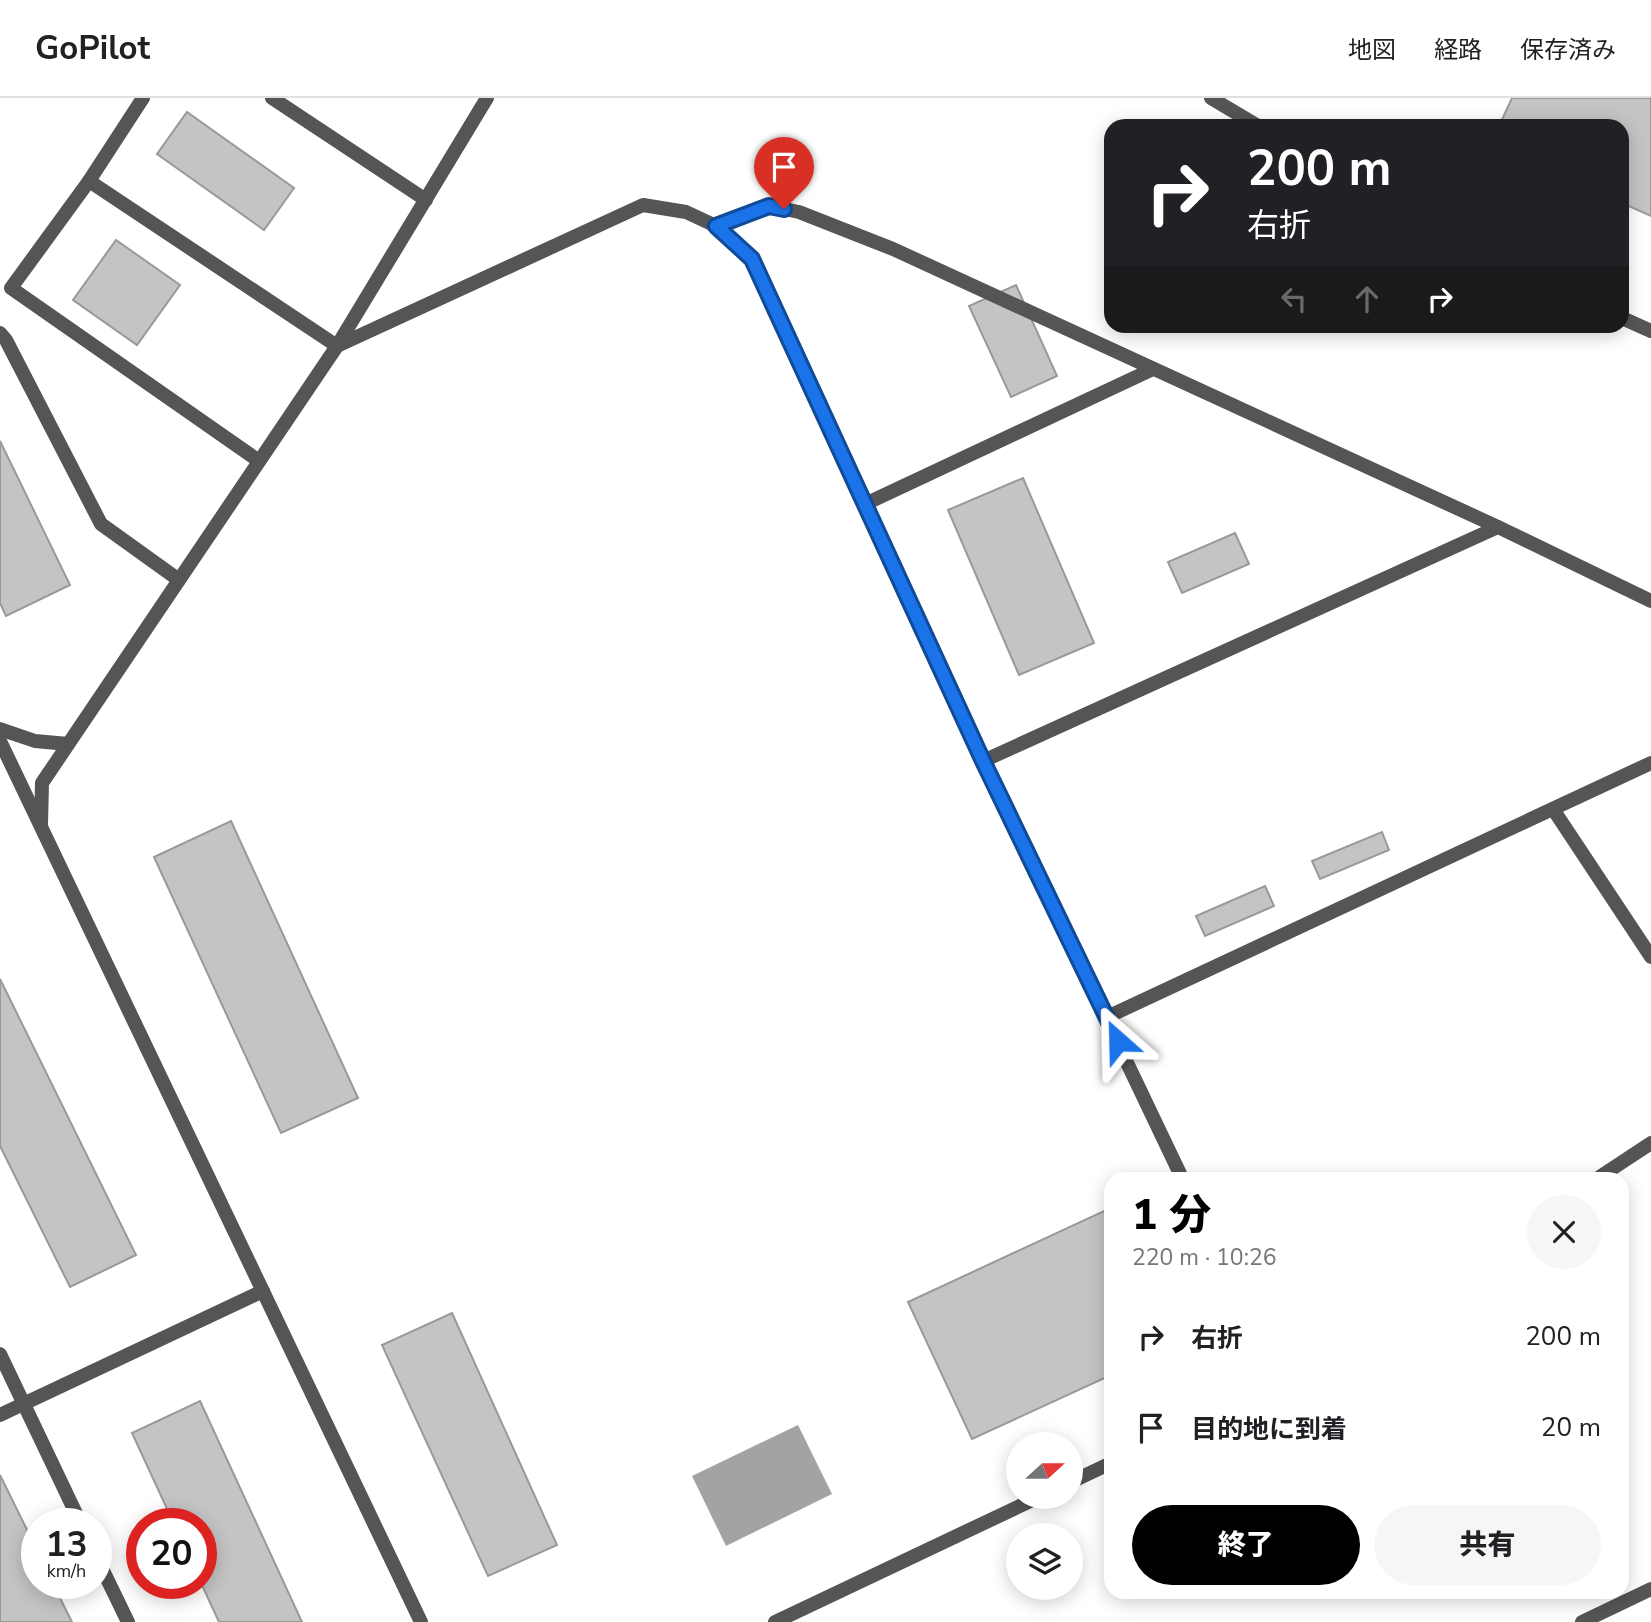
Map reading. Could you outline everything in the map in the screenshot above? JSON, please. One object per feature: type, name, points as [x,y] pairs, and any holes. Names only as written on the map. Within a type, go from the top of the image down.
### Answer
[{"type":"lane","points":[[142,98],[89,181],[11,288],[260,461]]},
{"type":"lane","points":[[272,98],[426,200]]},
{"type":"lane","points":[[41,829],[42,783],[337,346],[488,98]]},
{"type":"lane","points":[[1211,98],[1246,119]]},
{"type":"lane","points":[[89,181],[337,346]]},
{"type":"lane","points":[[337,346],[643,205],[686,212],[716,226],[752,259],[983,761],[1179,1172]]},
{"type":"lane","points":[[716,226],[769,206],[799,212],[893,249],[1498,527],[1651,601]]},
{"type":"lane","points":[[1629,321],[1651,331]]},
{"type":"lane","points":[[0,334],[6,340],[101,524],[179,580]]},
{"type":"lane","points":[[865,504],[1153,369]]},
{"type":"lane","points":[[983,761],[1498,527]]},
{"type":"lane","points":[[0,729],[35,741],[68,744]]},
{"type":"lane","points":[[0,741],[421,1622]]},
{"type":"lane","points":[[1107,1017],[1651,763]]},
{"type":"lane","points":[[1553,808],[1651,957]]},
{"type":"lane","points":[[1607,1172],[1651,1143]]},
{"type":"lane","points":[[0,1415],[263,1291]]},
{"type":"lane","points":[[0,1354],[73,1508]]},
{"type":"lane","points":[[1083,1476],[1104,1466]]},
{"type":"lane","points":[[775,1622],[1014,1509]]},
{"type":"lane","points":[[112,1589],[128,1622]]},
{"type":"lane","points":[[1582,1622],[1651,1589]]},
{"type":"shaded area","points":[[798,1425],[832,1494],[726,1546],[692,1476]]},
{"type":"building","points":[[1512,98],[1651,98],[1651,216],[1629,206],[1629,119],[1502,119]]},
{"type":"building","points":[[187,112],[294,188],[264,230],[157,154]]},
{"type":"building","points":[[116,240],[180,285],[137,345],[73,300]]},
{"type":"building","points":[[1016,285],[1057,376],[1011,397],[969,306]]},
{"type":"building","points":[[0,441],[70,585],[6,616],[0,603]]},
{"type":"building","points":[[1023,478],[1094,643],[1019,675],[948,510]]},
{"type":"building","points":[[1235,533],[1249,564],[1182,593],[1168,562]]},
{"type":"building","points":[[231,821],[358,1098],[281,1133],[154,857]]},
{"type":"building","points":[[1382,832],[1389,850],[1320,879],[1312,861]]},
{"type":"building","points":[[1265,886],[1274,906],[1205,936],[1196,916]]},
{"type":"building","points":[[0,979],[136,1255],[70,1287],[0,1146]]},
{"type":"building","points":[[1104,1211],[1104,1378],[972,1439],[908,1302]]},
{"type":"building","points":[[452,1313],[557,1545],[488,1576],[382,1345]]},
{"type":"building","points":[[200,1401],[302,1622],[219,1622],[208,1599],[217,1599],[217,1508],[167,1508],[132,1433]]},
{"type":"building","points":[[0,1475],[21,1518],[21,1599],[60,1599],[72,1622],[0,1622]]},
{"type":"route","points":[[784,209],[769,206],[716,226],[752,259],[983,761],[1118,1041]]}]
